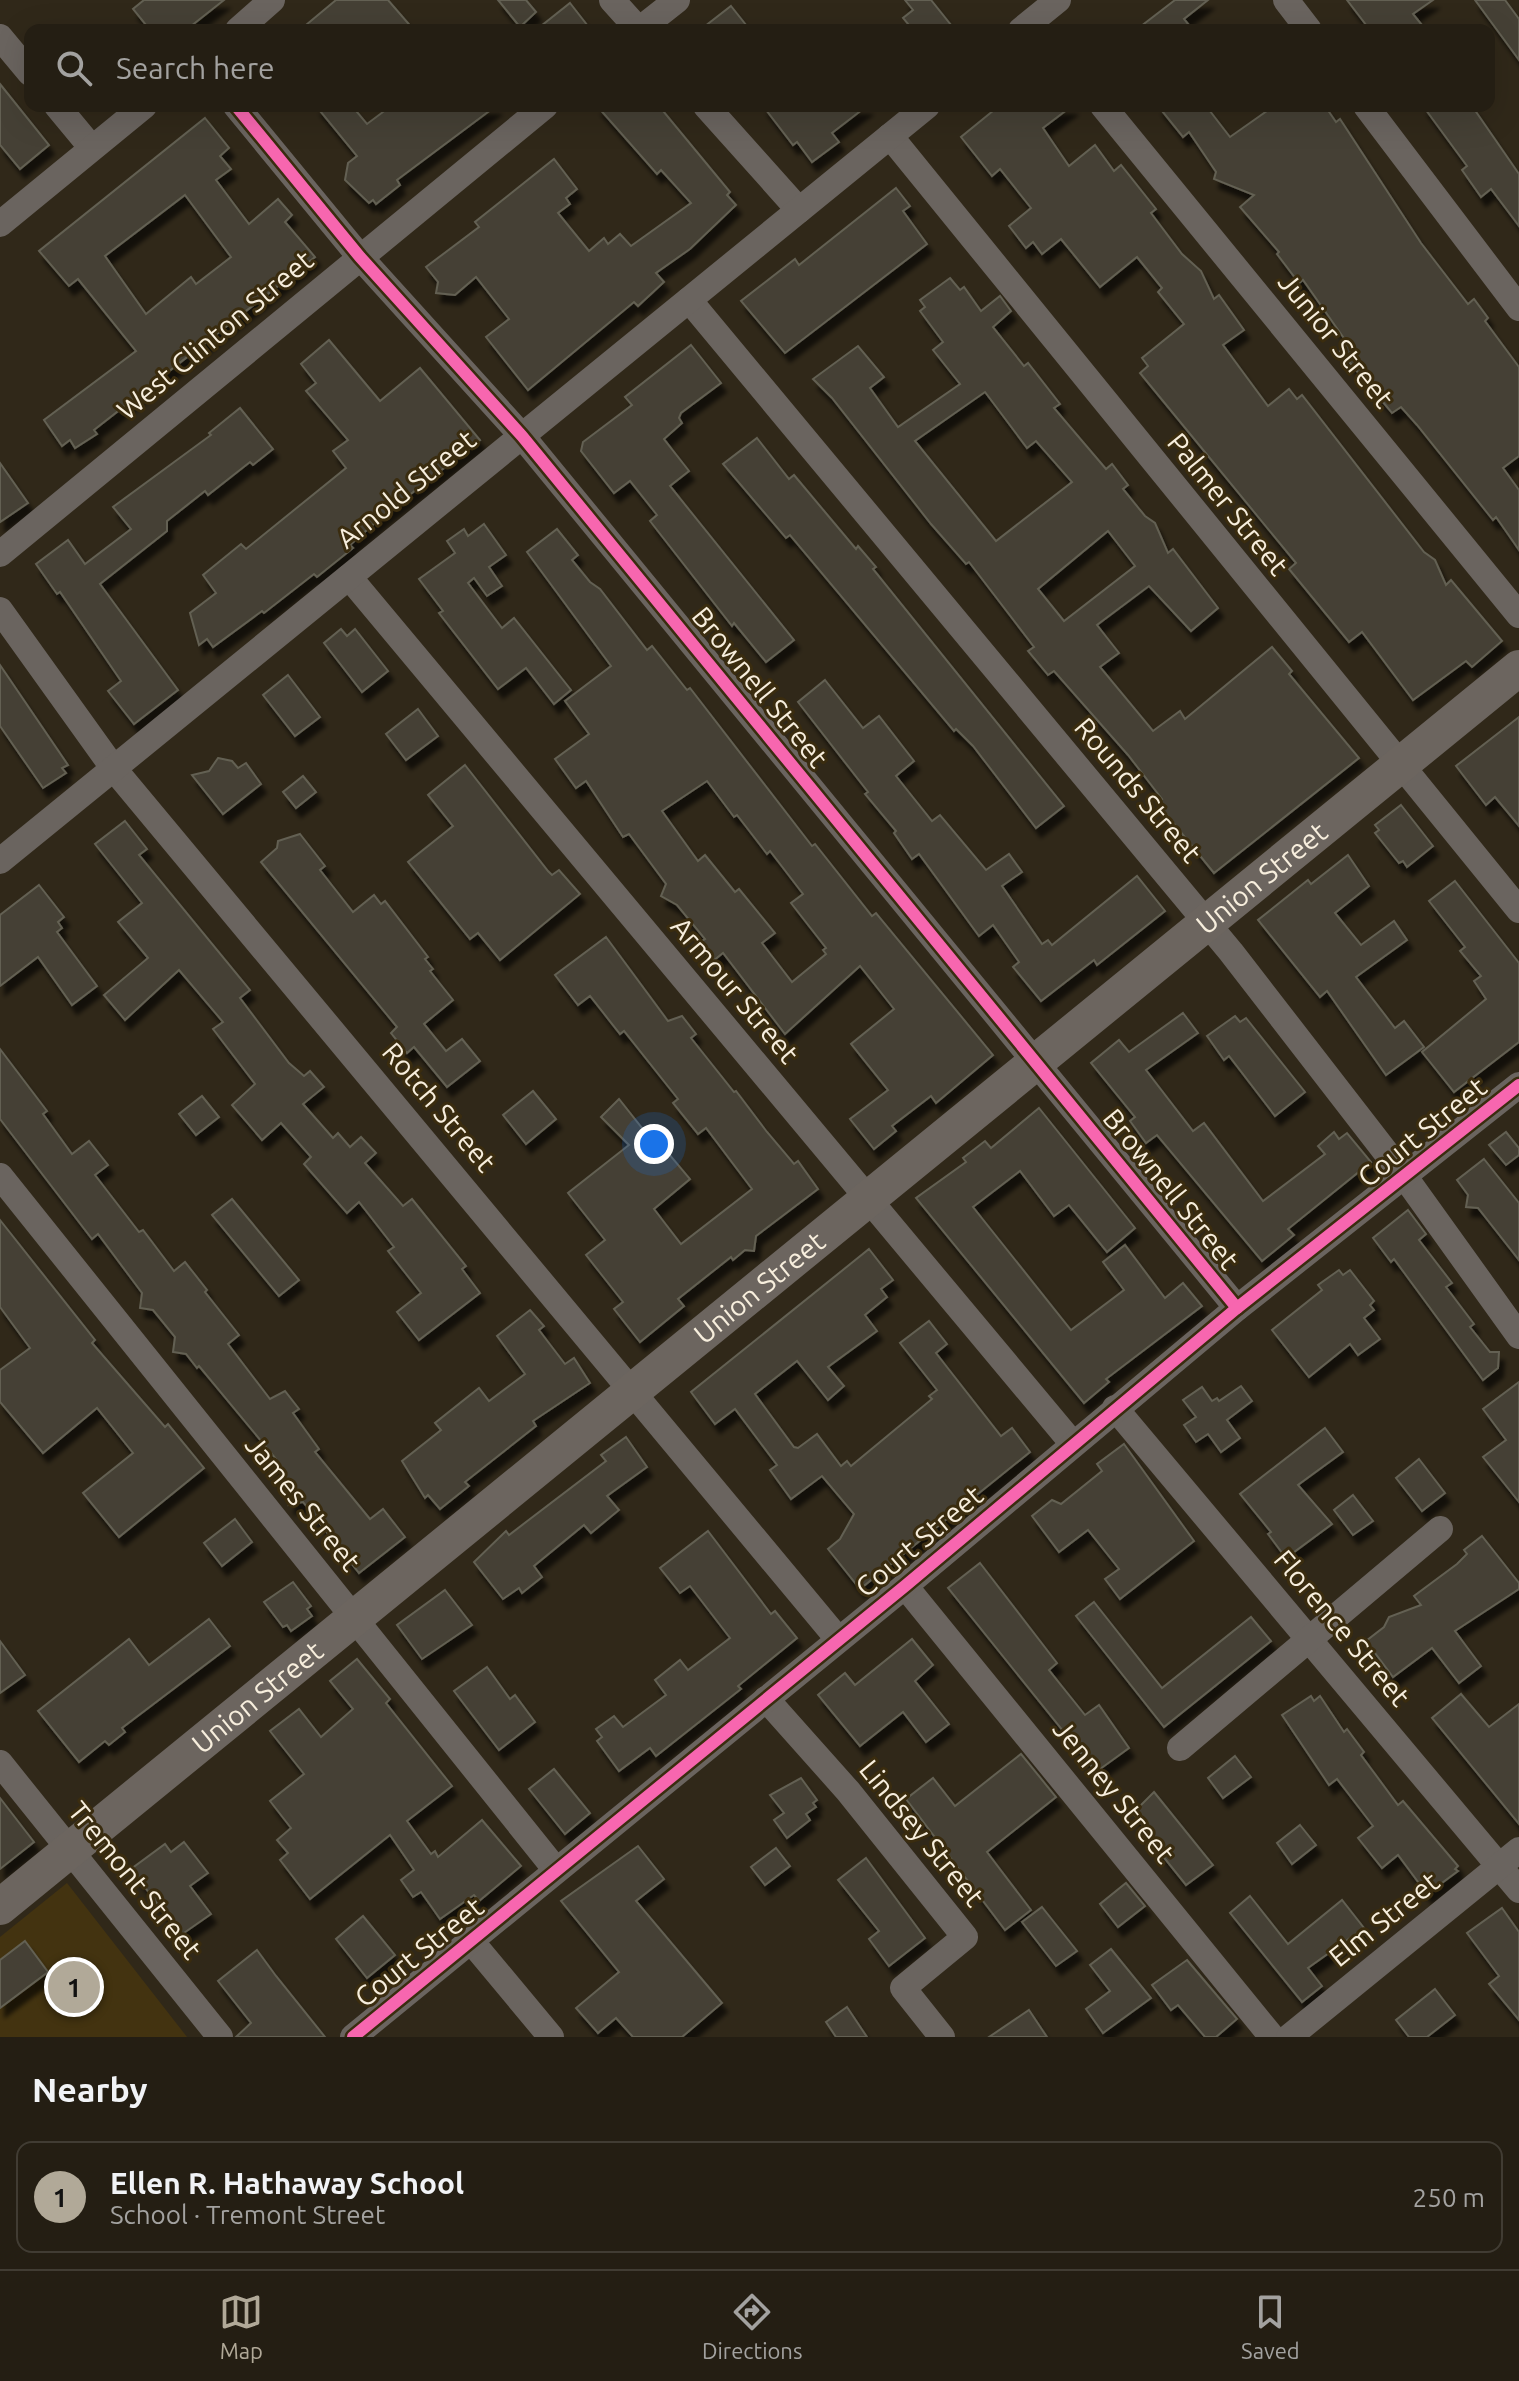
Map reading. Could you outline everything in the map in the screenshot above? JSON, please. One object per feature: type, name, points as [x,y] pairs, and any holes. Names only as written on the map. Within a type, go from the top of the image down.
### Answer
[{"type":"main road","name":"Union Street","points":[[0,1907],[1519,668]]},
{"type":"street","points":[[245,24],[272,0]]},
{"type":"street","points":[[612,0],[634,24]]},
{"type":"street","points":[[647,24],[677,0]]},
{"type":"street","points":[[1035,24],[1058,0]]},
{"type":"street","points":[[1286,0],[1304,24]]},
{"type":"street","points":[[0,37],[24,66]]},
{"type":"street","points":[[62,112],[91,147]]},
{"type":"street","points":[[0,224],[136,112]]},
{"type":"street","name":"Brownell Street","points":[[241,112],[360,257],[522,436],[1237,1308]]},
{"type":"street","name":"West Clinton Street","points":[[0,554],[538,112]]},
{"type":"street","points":[[711,112],[799,210]]},
{"type":"street","name":"Arnold Street","points":[[0,861],[920,112]]},
{"type":"street","name":"Junior Street","points":[[1108,112],[1519,615]]},
{"type":"street","points":[[1371,112],[1519,308]]},
{"type":"street","name":"Palmer Street","points":[[890,136],[1519,910]]},
{"type":"street","name":"Rounds Street","points":[[689,300],[1206,922],[1405,1177],[1519,1336]]},
{"type":"street","name":"Armour Street","points":[[349,577],[1073,1444]]},
{"type":"street","name":"Rotch Street","points":[[0,610],[114,769],[838,1639]]},
{"type":"street","name":"Court Street","points":[[353,2037],[905,1586],[1237,1308],[1519,1085]]},
{"type":"street","name":"James Street","points":[[0,1176],[556,1870]]},
{"type":"street","name":"Florence Street","points":[[1115,1408],[1312,1639],[1509,1858],[1519,1890]]},
{"type":"street","points":[[1180,1748],[1440,1529]]},
{"type":"street","name":"Jenney Street","points":[[905,1586],[1272,2037]]},
{"type":"street","name":"Lindsey Street","points":[[766,1699],[848,1791],[965,1937],[903,1988],[942,2037]]},
{"type":"street","name":"Tremont Street","points":[[0,1763],[220,2037]]},
{"type":"street","name":"Elm Street","points":[[1289,2037],[1509,1858]]},
{"type":"street","points":[[471,1941],[551,2037]]},
{"type":"shaded area","points":[[67,1883],[187,2037],[0,2037],[0,1937]]},
{"type":"building","points":[[144,0],[224,0],[194,24],[145,24],[133,9]]},
{"type":"building","points":[[336,0],[388,0],[409,24],[307,24]]},
{"type":"building","points":[[498,0],[526,0],[536,12],[523,24],[518,24]]},
{"type":"building","points":[[905,0],[931,0],[950,24],[908,24],[903,18],[913,10]]},
{"type":"building","points":[[1175,0],[1208,0],[1184,19],[1188,24],[1144,24]]},
{"type":"building","points":[[1347,0],[1433,0],[1413,14],[1421,24],[1365,24]]},
{"type":"building","points":[[1475,0],[1505,0],[1519,19],[1519,60],[1495,24]]},
{"type":"building","points":[[570,3],[586,24],[544,24]]},
{"type":"building","points":[[731,6],[745,24],[708,24]]},
{"type":"building","points":[[0,84],[49,145],[20,169],[0,145]]},
{"type":"building","points":[[321,112],[357,112],[367,124],[383,112],[488,112],[397,180],[400,185],[376,204],[373,200],[369,203],[345,180],[348,163],[357,156]]},
{"type":"building","points":[[602,112],[664,112],[730,192],[727,195],[736,205],[690,249],[656,273],[664,282],[638,306],[634,302],[528,390],[486,337],[509,319],[476,277],[455,295],[436,293],[438,282],[426,267],[479,227],[475,222],[554,159],[577,189],[566,198],[570,204],[558,213],[589,251],[604,238],[608,244],[620,234],[631,246],[691,203],[661,170],[657,174]]},
{"type":"building","points":[[768,112],[859,112],[832,133],[839,142],[812,162],[797,142],[793,145]]},
{"type":"building","points":[[992,112],[1064,112],[1043,128],[1069,166],[1095,145],[1114,171],[1121,165],[1156,209],[1151,213],[1182,254],[1201,271],[1214,299],[1219,295],[1244,330],[1223,345],[1268,406],[1289,389],[1297,399],[1302,395],[1424,552],[1435,560],[1446,585],[1451,580],[1502,641],[1472,667],[1466,661],[1413,700],[1362,632],[1349,642],[1289,569],[1296,563],[1140,373],[1148,366],[1142,358],[1184,324],[1158,292],[1162,288],[1137,257],[1100,287],[1061,239],[1042,254],[1033,242],[1026,248],[1009,226],[1031,208],[1000,169],[992,176],[961,137]]},
{"type":"building","points":[[1163,112],[1211,112],[1230,137],[1265,112],[1329,112],[1336,122],[1340,119],[1421,243],[1468,304],[1474,299],[1488,318],[1485,321],[1519,367],[1519,456],[1503,468],[1519,490],[1519,550],[1496,517],[1493,520],[1401,407],[1392,413],[1340,351],[1348,344],[1303,280],[1299,283],[1277,254],[1279,252],[1240,207],[1254,195],[1214,179],[1216,172],[1189,132],[1183,137]]},
{"type":"building","points":[[1427,112],[1476,112],[1519,174],[1519,226],[1491,189],[1481,197],[1462,170],[1467,166]]},
{"type":"building","points":[[205,118],[229,148],[220,156],[231,169],[216,180],[249,224],[278,199],[292,215],[285,222],[315,257],[94,430],[97,434],[75,448],[70,440],[62,446],[44,420],[136,351],[78,279],[69,286],[39,251]],"holes":[[[185,195],[231,257],[196,284],[191,277],[146,314],[105,256]]]},
{"type":"building","points":[[896,188],[910,206],[903,211],[927,244],[785,353],[741,301],[795,259],[799,265]]},
{"type":"building","points":[[950,278],[960,290],[964,287],[981,311],[1000,296],[1011,311],[993,327],[1024,366],[1028,363],[1060,404],[1054,408],[1106,469],[1112,464],[1128,485],[1123,489],[1145,516],[1155,523],[1168,553],[1173,549],[1218,608],[1191,631],[1149,586],[1097,625],[1119,653],[1100,667],[1153,731],[1180,711],[1185,719],[1272,647],[1292,671],[1289,674],[1359,758],[1214,873],[1157,803],[1162,799],[1128,755],[1054,671],[1048,675],[1028,651],[1034,647],[969,562],[966,564],[931,524],[832,398],[813,379],[858,346],[884,377],[870,388],[898,427],[960,384],[933,350],[943,342],[920,311],[925,307],[920,300]],"holes":[[[985,392],[1027,448],[1036,441],[1072,482],[996,541],[915,441]],[[1108,531],[1135,566],[1064,621],[1038,589]]]},
{"type":"building","points":[[329,340],[380,401],[420,368],[480,440],[385,514],[350,545],[353,548],[317,577],[314,574],[213,647],[207,639],[199,645],[190,613],[216,593],[203,575],[241,544],[246,549],[346,468],[333,451],[348,440],[306,391],[316,383],[301,364]]},
{"type":"building","points":[[691,345],[721,383],[681,413],[679,418],[682,423],[664,439],[689,471],[670,486],[794,640],[766,662],[734,623],[732,626],[650,521],[657,515],[630,481],[614,493],[581,451],[583,442],[632,405],[625,397]]},
{"type":"building","points":[[240,408],[273,449],[253,465],[250,462],[208,495],[205,491],[167,521],[167,531],[100,584],[178,690],[134,724],[108,691],[121,681],[60,592],[57,594],[36,564],[68,540],[85,564],[131,529],[113,507],[211,435],[209,433]]},
{"type":"building","points":[[757,438],[789,479],[794,475],[856,549],[858,546],[876,567],[873,569],[1064,806],[1036,828],[973,746],[956,729],[954,731],[790,535],[786,538],[723,464]]},
{"type":"building","points":[[0,463],[28,503],[0,522]]},
{"type":"building","points":[[484,524],[506,555],[489,567],[502,586],[487,596],[474,578],[468,583],[502,628],[514,618],[571,690],[554,704],[526,668],[498,689],[439,613],[443,611],[419,579],[455,553],[447,541],[464,529],[468,536]]},
{"type":"building","points":[[557,529],[578,555],[572,560],[590,582],[600,589],[647,650],[652,646],[687,690],[690,688],[812,846],[815,844],[872,916],[876,913],[993,1055],[936,1103],[931,1096],[892,1126],[896,1131],[874,1149],[850,1119],[888,1090],[851,1044],[894,1009],[860,966],[785,1034],[723,953],[713,961],[699,943],[705,939],[677,905],[661,896],[666,884],[629,834],[623,837],[586,781],[576,788],[555,759],[589,734],[565,701],[611,666],[527,552]],"holes":[[[707,781],[734,817],[737,815],[767,854],[770,851],[803,894],[791,903],[826,948],[823,950],[826,954],[792,982],[762,943],[775,933],[739,889],[735,892],[705,855],[698,861],[662,811]]]},
{"type":"building","points":[[341,629],[347,636],[355,629],[388,671],[362,692],[324,643]]},
{"type":"building","points":[[0,665],[68,765],[62,768],[66,773],[43,788],[0,726]]},
{"type":"building","points":[[288,675],[320,717],[295,736],[263,695]]},
{"type":"building","points":[[825,680],[863,728],[879,716],[914,761],[896,776],[932,821],[940,815],[986,870],[1009,854],[1022,872],[1002,886],[1042,944],[1048,940],[1052,945],[1137,876],[1165,911],[1097,965],[1094,960],[1041,1001],[1013,967],[1019,962],[993,925],[979,936],[919,854],[912,859],[894,833],[896,831],[865,794],[868,792],[798,702]]},
{"type":"building","points":[[418,709],[438,736],[406,760],[386,734]]},
{"type":"building","points":[[1519,717],[1519,826],[1495,797],[1486,805],[1456,766]]},
{"type":"building","points":[[218,758],[232,761],[238,768],[246,763],[261,784],[223,814],[192,775],[209,771]]},
{"type":"building","points":[[465,765],[548,871],[552,875],[559,870],[580,894],[500,960],[478,933],[470,939],[408,862],[453,826],[428,795]]},
{"type":"building","points":[[303,776],[316,792],[296,808],[283,792]]},
{"type":"building","points":[[1401,805],[1433,846],[1407,867],[1403,861],[1399,863],[1375,833],[1379,830],[1375,825]]},
{"type":"building","points":[[125,821],[147,849],[139,855],[250,990],[240,998],[289,1063],[304,1076],[310,1071],[324,1087],[303,1104],[333,1138],[338,1133],[350,1147],[361,1137],[376,1153],[365,1163],[403,1206],[412,1199],[466,1266],[462,1269],[480,1293],[419,1340],[397,1312],[421,1293],[388,1251],[394,1247],[359,1202],[347,1213],[304,1164],[311,1157],[281,1123],[262,1140],[232,1105],[255,1084],[213,1029],[223,1022],[179,970],[125,1020],[104,995],[148,958],[118,922],[142,903],[95,844]]},
{"type":"building","points":[[300,834],[325,866],[320,870],[353,912],[374,895],[381,904],[385,901],[428,957],[425,959],[433,969],[430,971],[453,1000],[424,1024],[446,1051],[462,1039],[480,1061],[447,1087],[414,1047],[407,1053],[391,1033],[397,1027],[261,862],[277,848],[278,841]]},
{"type":"building","points":[[1348,855],[1369,886],[1335,913],[1361,945],[1394,921],[1407,940],[1356,977],[1395,1028],[1404,1021],[1424,1047],[1386,1075],[1327,991],[1320,997],[1258,920],[1308,880],[1311,884]]},
{"type":"building","points":[[1455,881],[1519,963],[1519,1042],[1454,1092],[1422,1052],[1486,999],[1474,981],[1481,976],[1460,951],[1465,947],[1429,901]]},
{"type":"building","points":[[39,885],[64,917],[58,922],[62,928],[57,932],[97,986],[72,1005],[38,957],[0,986],[0,915]]},
{"type":"building","points":[[606,937],[668,1021],[682,1016],[696,1034],[691,1038],[794,1164],[798,1161],[818,1189],[756,1236],[754,1251],[745,1250],[733,1260],[731,1257],[678,1299],[684,1306],[640,1342],[614,1309],[623,1302],[586,1255],[605,1240],[568,1193],[629,1145],[601,1117],[619,1099],[665,1157],[669,1154],[690,1179],[654,1209],[681,1244],[752,1189],[706,1128],[698,1134],[673,1103],[678,1099],[624,1031],[620,1034],[590,996],[578,1005],[555,975]]},
{"type":"building","points":[[1183,1013],[1198,1033],[1146,1070],[1193,1131],[1204,1123],[1263,1201],[1325,1154],[1318,1146],[1334,1132],[1339,1139],[1347,1133],[1371,1162],[1288,1229],[1294,1235],[1262,1261],[1157,1135],[1146,1143],[1130,1121],[1135,1117],[1091,1063],[1119,1040],[1129,1052]]},
{"type":"building","points":[[1235,1016],[1240,1022],[1246,1018],[1305,1092],[1275,1116],[1229,1056],[1224,1060],[1207,1036]]},
{"type":"building","points":[[0,1049],[47,1111],[43,1114],[72,1154],[89,1141],[108,1165],[95,1175],[139,1232],[143,1230],[174,1271],[185,1262],[207,1290],[205,1292],[239,1335],[228,1344],[270,1399],[285,1391],[299,1409],[293,1413],[319,1449],[315,1452],[370,1519],[383,1509],[405,1537],[359,1573],[303,1502],[289,1505],[294,1490],[272,1462],[276,1459],[199,1366],[197,1368],[186,1354],[173,1352],[175,1337],[153,1310],[140,1308],[142,1293],[98,1234],[92,1239],[0,1119]]},
{"type":"building","points":[[533,1091],[556,1119],[526,1144],[503,1115]]},
{"type":"building","points":[[202,1096],[219,1117],[196,1135],[179,1114]]},
{"type":"building","points":[[1039,1108],[1135,1228],[1107,1252],[1069,1205],[1054,1216],[1020,1171],[973,1207],[1071,1330],[1124,1290],[1103,1262],[1125,1245],[1165,1298],[1183,1283],[1202,1306],[1106,1379],[1109,1382],[1084,1403],[916,1198],[966,1162],[963,1158],[985,1141],[991,1148]]},
{"type":"building","points":[[1506,1132],[1519,1148],[1519,1155],[1506,1165],[1489,1145]]},
{"type":"building","points":[[1484,1159],[1519,1203],[1519,1260],[1478,1208],[1466,1207],[1468,1195],[1457,1180]]},
{"type":"building","points":[[232,1199],[299,1280],[279,1296],[212,1215]]},
{"type":"building","points":[[1408,1210],[1426,1234],[1419,1240],[1452,1283],[1446,1287],[1474,1324],[1470,1327],[1490,1352],[1499,1352],[1498,1368],[1483,1380],[1394,1259],[1391,1262],[1373,1238]]},
{"type":"building","points":[[0,1220],[95,1340],[92,1343],[165,1427],[168,1424],[204,1468],[119,1537],[83,1493],[133,1453],[97,1408],[43,1453],[0,1402],[0,1370],[30,1348],[0,1307]]},
{"type":"building","points":[[869,1249],[893,1280],[881,1289],[887,1297],[865,1315],[877,1331],[828,1367],[844,1386],[828,1400],[797,1361],[755,1394],[794,1447],[798,1448],[817,1434],[841,1466],[847,1461],[851,1466],[932,1399],[929,1396],[937,1390],[900,1343],[929,1321],[947,1344],[936,1353],[1001,1436],[1012,1428],[1030,1452],[860,1589],[828,1549],[840,1539],[854,1514],[822,1476],[791,1499],[770,1470],[777,1465],[735,1409],[715,1424],[691,1392]]},
{"type":"building","points":[[1339,1270],[1343,1275],[1350,1270],[1374,1301],[1370,1305],[1374,1310],[1364,1318],[1380,1339],[1358,1355],[1350,1344],[1309,1377],[1272,1330],[1322,1290],[1318,1285]]},
{"type":"building","points":[[530,1310],[544,1326],[539,1330],[565,1364],[574,1358],[590,1383],[533,1421],[536,1426],[465,1482],[469,1486],[440,1509],[428,1495],[425,1498],[402,1461],[441,1430],[435,1423],[479,1388],[489,1401],[525,1374],[497,1336]]},
{"type":"building","points":[[1519,1382],[1519,1502],[1483,1457],[1506,1440],[1483,1409]]},
{"type":"building","points":[[1241,1386],[1252,1401],[1227,1420],[1240,1438],[1221,1452],[1208,1434],[1196,1442],[1184,1425],[1196,1417],[1183,1400],[1202,1387],[1212,1401],[1217,1398],[1219,1401]]},
{"type":"building","points":[[1325,1428],[1343,1452],[1298,1485],[1332,1524],[1286,1558],[1268,1534],[1271,1532],[1240,1494]]},
{"type":"building","points":[[626,1437],[647,1467],[607,1496],[619,1510],[591,1533],[584,1525],[534,1566],[542,1577],[522,1593],[519,1588],[503,1599],[474,1562],[506,1531],[509,1535],[606,1461],[601,1455]]},
{"type":"building","points":[[1124,1444],[1194,1541],[1120,1599],[1105,1579],[1119,1569],[1088,1530],[1059,1552],[1032,1516],[1052,1500],[1061,1504],[1102,1471],[1097,1464]]},
{"type":"building","points":[[1419,1459],[1445,1493],[1422,1511],[1396,1478]]},
{"type":"building","points":[[1353,1495],[1373,1521],[1353,1535],[1334,1510]]},
{"type":"building","points":[[235,1519],[252,1542],[222,1566],[204,1543]]},
{"type":"building","points":[[708,1531],[771,1614],[775,1611],[797,1638],[738,1686],[741,1689],[656,1756],[650,1748],[619,1771],[597,1741],[602,1737],[596,1729],[614,1716],[623,1727],[666,1695],[655,1680],[680,1660],[688,1670],[730,1638],[690,1586],[680,1593],[660,1568]]},
{"type":"building","points":[[1482,1536],[1519,1583],[1519,1589],[1455,1631],[1481,1666],[1459,1683],[1432,1648],[1393,1677],[1366,1641],[1384,1627],[1389,1617],[1421,1605],[1414,1596],[1457,1564],[1467,1554],[1464,1550]]},
{"type":"building","points":[[980,1563],[1057,1663],[1049,1670],[1085,1715],[1099,1705],[1129,1748],[1096,1772],[948,1588]]},
{"type":"building","points":[[293,1582],[311,1606],[307,1609],[312,1616],[291,1631],[287,1625],[283,1627],[264,1602]]},
{"type":"building","points":[[445,1590],[472,1625],[422,1659],[397,1625]]},
{"type":"building","points":[[1094,1602],[1162,1688],[1251,1617],[1271,1641],[1164,1727],[1076,1616]]},
{"type":"building","points":[[209,1619],[230,1646],[122,1728],[125,1732],[109,1745],[105,1741],[79,1762],[38,1711],[129,1639],[149,1665]]},
{"type":"building","points":[[912,1639],[933,1665],[915,1681],[949,1724],[926,1742],[903,1712],[860,1746],[818,1695],[845,1673],[855,1685]]},
{"type":"building","points":[[0,1641],[25,1675],[0,1693]]},
{"type":"building","points":[[357,1659],[390,1699],[386,1703],[452,1786],[407,1821],[431,1854],[435,1851],[438,1857],[482,1820],[521,1866],[479,1901],[474,1895],[440,1919],[421,1892],[413,1897],[401,1880],[414,1870],[390,1835],[310,1899],[280,1860],[288,1853],[277,1840],[291,1828],[270,1801],[304,1774],[270,1731],[299,1709],[321,1737],[353,1709],[330,1681]]},
{"type":"building","points":[[487,1667],[510,1699],[515,1695],[535,1722],[499,1750],[454,1691]]},
{"type":"building","points":[[1461,1694],[1489,1727],[1519,1704],[1519,1824],[1432,1718]]},
{"type":"building","points":[[1311,1696],[1314,1701],[1320,1696],[1344,1732],[1347,1729],[1364,1752],[1361,1755],[1398,1805],[1403,1801],[1458,1866],[1455,1869],[1458,1871],[1427,1894],[1398,1855],[1382,1868],[1358,1838],[1373,1826],[1337,1779],[1329,1785],[1282,1715]]},
{"type":"building","points":[[1021,1754],[1056,1797],[987,1852],[1031,1910],[1005,1930],[906,1799],[933,1778],[955,1806]]},
{"type":"building","points":[[1235,1756],[1251,1777],[1223,1798],[1208,1778]]},
{"type":"building","points":[[554,1769],[590,1813],[565,1834],[529,1789]]},
{"type":"building","points":[[801,1778],[817,1800],[813,1803],[816,1807],[806,1814],[810,1820],[787,1838],[774,1820],[784,1813],[770,1795]]},
{"type":"building","points":[[1154,1792],[1213,1865],[1186,1885],[1141,1829],[1144,1827],[1133,1813]]},
{"type":"building","points":[[0,1798],[34,1842],[0,1869]]},
{"type":"building","points":[[1300,1825],[1316,1845],[1292,1864],[1277,1843]]},
{"type":"building","points":[[184,1842],[208,1873],[190,1886],[211,1914],[181,1935],[131,1869],[165,1844],[171,1852]]},
{"type":"building","points":[[638,1846],[664,1879],[636,1901],[722,2003],[682,2037],[633,2037],[616,2018],[598,2033],[576,2008],[619,1972],[561,1901]]},
{"type":"building","points":[[776,1848],[790,1866],[765,1885],[751,1867]]},
{"type":"building","points":[[866,1858],[925,1938],[889,1966],[869,1939],[879,1931],[838,1880]]},
{"type":"building","points":[[1126,1883],[1145,1906],[1118,1927],[1100,1904]]},
{"type":"building","points":[[1250,1896],[1288,1944],[1342,1900],[1364,1928],[1308,1968],[1322,1986],[1302,2002],[1230,1913]]},
{"type":"building","points":[[1042,1907],[1077,1951],[1056,1966],[1022,1922]]},
{"type":"building","points":[[1502,1908],[1519,1932],[1519,2020],[1489,1984],[1499,1976],[1467,1933]]},
{"type":"building","points":[[363,1916],[395,1955],[367,1978],[336,1939]]},
{"type":"building","points":[[25,1941],[48,1972],[0,2008],[0,1960]]},
{"type":"building","points":[[1111,1949],[1151,1998],[1103,2033],[1086,2009],[1110,1991],[1090,1965]]},
{"type":"building","points":[[257,1950],[325,2037],[236,2037],[251,2023],[218,1981]]},
{"type":"building","points":[[1187,1960],[1237,2019],[1216,2037],[1205,2037],[1178,2005],[1171,2010],[1152,1985]]},
{"type":"building","points":[[1435,1989],[1455,2015],[1427,2037],[1409,2037],[1396,2020]]},
{"type":"building","points":[[847,2007],[867,2037],[836,2037],[826,2022]]},
{"type":"building","points":[[1029,2010],[1047,2037],[989,2037]]},
{"type":"cycle path","points":[[241,112],[360,257],[522,436],[1237,1308]]},
{"type":"cycle path","points":[[353,2037],[905,1586],[1237,1308],[1519,1085]]},
{"type":"place","name":"Ellen R. Hathaway School","points":[[74,1987]]}]
